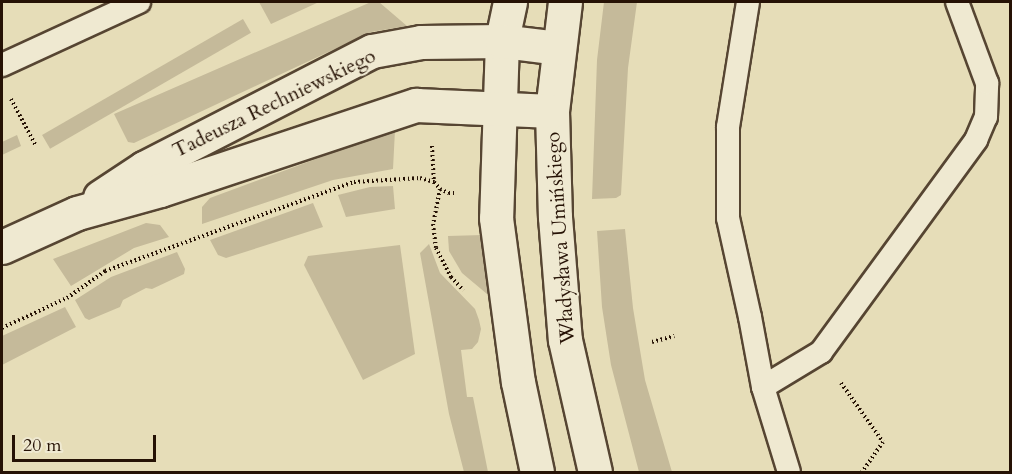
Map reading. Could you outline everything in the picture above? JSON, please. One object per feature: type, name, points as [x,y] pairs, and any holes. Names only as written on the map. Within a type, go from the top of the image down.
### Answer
[{"type":"street","points":[[510,2],[502,41],[495,191],[518,382],[537,472]]},
{"type":"street","name":"Władysława Umińskiego","points":[[565,2],[552,111],[555,217],[565,340],[595,472]]},
{"type":"street","name":"Tadeusza Rechniewskiego","points":[[77,213],[144,168],[372,51],[421,42],[502,41],[558,48]]},
{"type":"street","name":"Tadeusza Rechniewskiego","points":[[2,247],[77,213],[160,190],[416,105],[552,111]]},
{"type":"lane","points":[[2,65],[139,2]]},
{"type":"lane","points":[[748,2],[728,127],[728,218],[763,387],[789,472]]},
{"type":"lane","points":[[763,387],[821,352],[976,140],[986,117],[987,83],[957,2]]},
{"type":"path","points":[[11,99],[36,146]]},
{"type":"path","points":[[2,328],[67,298],[105,271],[354,182],[420,178],[434,182],[448,193],[495,191]]},
{"type":"path","points":[[652,342],[674,336]]},
{"type":"path","points":[[838,379],[884,442],[862,472]]},
{"type":"shaded area","points":[[259,2],[319,2],[271,24]]},
{"type":"shaded area","points":[[371,2],[379,2],[407,26],[371,32],[134,143],[128,142],[114,114]]},
{"type":"shaded area","points":[[604,2],[637,2],[628,68],[621,195],[616,198],[592,199],[597,60]]},
{"type":"shaded area","points":[[243,19],[251,33],[50,149],[42,135]]},
{"type":"shaded area","points":[[395,130],[393,169],[333,180],[202,224],[202,207],[210,198]]},
{"type":"shaded area","points":[[17,135],[21,146],[2,155],[2,142]]},
{"type":"shaded area","points":[[393,186],[395,209],[346,217],[338,195],[370,187]]},
{"type":"shaded area","points":[[313,203],[323,227],[226,258],[218,255],[210,240]]},
{"type":"shaded area","points":[[146,223],[160,225],[169,237],[134,248],[71,286],[53,259]]},
{"type":"shaded area","points":[[625,229],[633,308],[645,380],[672,472],[639,472],[611,365],[602,307],[597,231]]},
{"type":"shaded area","points":[[483,235],[490,292],[487,294],[462,273],[449,251],[448,236]]},
{"type":"shaded area","points":[[429,244],[440,273],[475,309],[479,320],[481,329],[478,342],[472,349],[461,350],[467,397],[473,397],[488,472],[464,472],[449,414],[420,253]]},
{"type":"shaded area","points":[[400,245],[415,354],[363,380],[304,265],[308,256]]},
{"type":"shaded area","points":[[177,252],[185,269],[184,274],[152,289],[146,288],[123,300],[120,307],[89,320],[85,318],[75,300],[111,277]]},
{"type":"shaded area","points":[[65,307],[76,327],[2,365],[2,336]]}]
